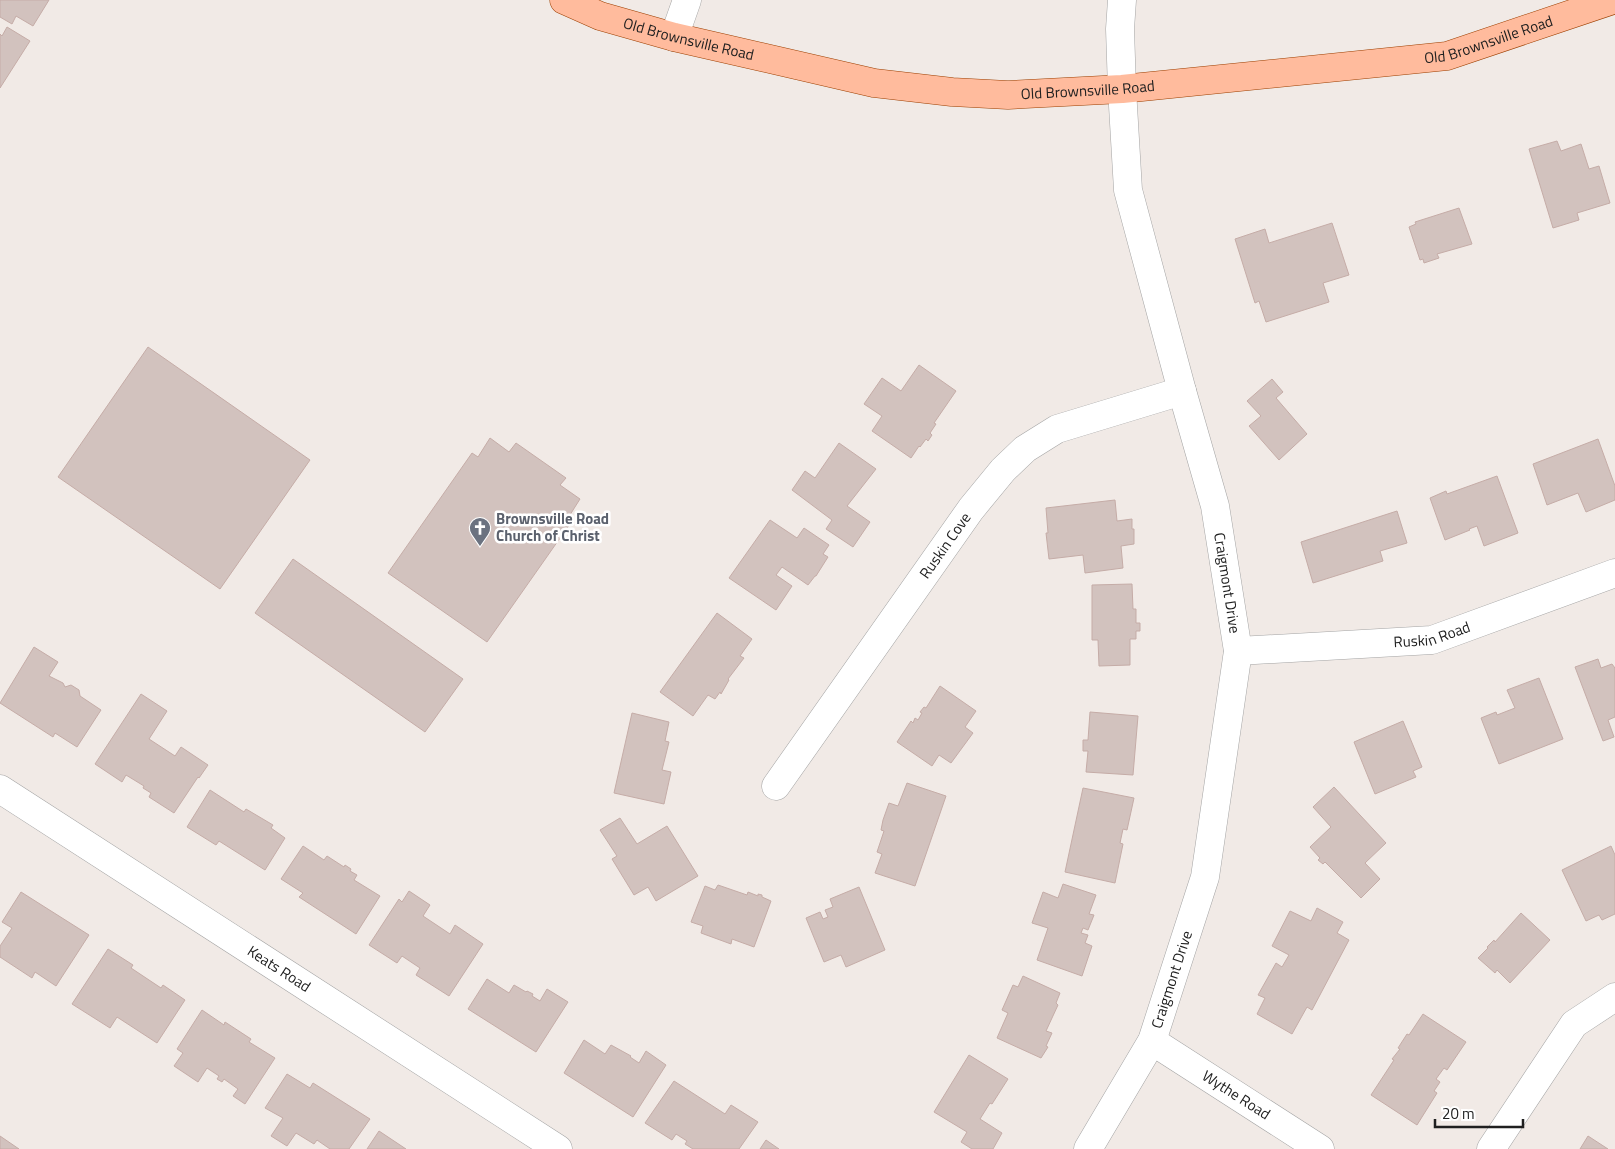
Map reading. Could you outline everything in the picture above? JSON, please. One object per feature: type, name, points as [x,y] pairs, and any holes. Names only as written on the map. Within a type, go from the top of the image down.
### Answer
[{"type":"main road","name":"Old Brownsville Road","points":[[564,0],[600,16],[674,37],[884,84],[952,92],[1008,95],[1122,89],[1447,56],[1613,0]]},
{"type":"street","points":[[674,37],[687,0]]},
{"type":"street","name":"Craigmont Drive","points":[[1088,1149],[1152,1041],[1205,877],[1238,652],[1215,506],[1128,190],[1120,29],[1122,0]]},
{"type":"street","name":"Ruskin Cove","points":[[776,786],[971,509],[1003,470],[1025,449],[1057,429],[1182,391]]},
{"type":"street","name":"Ruskin Road","points":[[1238,652],[1432,640],[1615,573]]},
{"type":"street","name":"Keats Road","points":[[0,789],[558,1149]]},
{"type":"street","points":[[1491,1149],[1574,1024],[1615,997]]},
{"type":"street","name":"Wythe Road","points":[[1152,1041],[1320,1149]]},
{"type":"building","points":[[0,0],[49,0],[33,26],[16,16],[12,24],[0,17]]},
{"type":"building","points":[[7,27],[30,41],[0,88],[0,34],[2,36]]},
{"type":"building","points":[[1557,141],[1561,151],[1581,144],[1589,169],[1599,166],[1610,203],[1577,213],[1579,220],[1553,228],[1529,149]]},
{"type":"building","points":[[1459,208],[1472,244],[1437,254],[1439,258],[1424,263],[1423,259],[1420,260],[1409,227],[1416,224],[1415,222]]},
{"type":"building","points":[[1332,223],[1349,275],[1323,283],[1329,302],[1266,322],[1259,301],[1255,303],[1235,239],[1265,229],[1269,243]]},
{"type":"building","points":[[148,347],[310,460],[220,589],[58,477]]},
{"type":"building","points":[[919,365],[956,391],[934,423],[936,424],[930,433],[932,435],[928,441],[926,439],[911,458],[872,431],[882,416],[864,404],[882,378],[901,391]]},
{"type":"building","points":[[1272,379],[1283,392],[1276,398],[1307,434],[1279,460],[1249,426],[1261,416],[1247,401]]},
{"type":"building","name":"Brownsville Road Church of Christ","points":[[490,438],[509,452],[516,443],[566,478],[560,485],[580,499],[568,518],[572,521],[487,642],[388,573],[472,453],[478,457]]},
{"type":"building","points":[[1598,439],[1615,486],[1615,500],[1586,512],[1578,493],[1547,505],[1533,464]]},
{"type":"building","points":[[839,443],[876,469],[847,506],[870,522],[853,547],[826,529],[832,520],[792,490],[805,471],[815,478]]},
{"type":"building","points":[[1497,476],[1518,533],[1484,546],[1477,526],[1445,540],[1430,498],[1446,491],[1447,494]]},
{"type":"building","points":[[1115,500],[1117,521],[1132,519],[1132,529],[1134,529],[1134,544],[1121,546],[1123,568],[1085,573],[1083,555],[1049,559],[1046,508]]},
{"type":"building","points":[[1397,511],[1407,543],[1380,551],[1383,561],[1313,583],[1301,542]]},
{"type":"building","points":[[770,520],[797,538],[804,528],[829,545],[823,554],[828,557],[808,585],[782,567],[776,575],[792,586],[776,610],[729,578]]},
{"type":"building","points":[[293,559],[463,679],[425,732],[255,613]]},
{"type":"building","points":[[1132,584],[1133,609],[1136,609],[1136,623],[1140,623],[1140,631],[1136,631],[1136,639],[1130,639],[1130,665],[1099,666],[1098,640],[1092,640],[1092,585]]},
{"type":"building","points":[[717,613],[752,639],[740,656],[744,658],[728,679],[721,694],[720,692],[715,699],[708,695],[693,716],[660,692]]},
{"type":"building","points":[[34,647],[58,662],[49,676],[63,683],[65,687],[71,685],[79,690],[80,696],[101,710],[77,747],[55,733],[53,737],[0,703]]},
{"type":"building","points":[[1598,659],[1601,668],[1612,664],[1615,668],[1615,717],[1608,720],[1614,737],[1603,741],[1575,667]]},
{"type":"building","points":[[1539,678],[1563,739],[1499,764],[1481,718],[1496,712],[1497,715],[1515,708],[1507,690]]},
{"type":"building","points":[[940,686],[976,711],[965,727],[973,733],[951,763],[939,755],[932,766],[897,742],[911,721],[913,723],[915,718],[918,720],[922,713],[920,712],[924,707],[926,708]]},
{"type":"building","points":[[141,694],[167,711],[149,739],[175,756],[181,747],[208,765],[174,813],[149,797],[151,793],[143,788],[144,786],[126,775],[122,782],[95,764]]},
{"type":"building","points":[[1090,712],[1138,716],[1133,775],[1086,772],[1088,751],[1083,751],[1083,740],[1088,740]]},
{"type":"building","points":[[632,713],[669,722],[665,741],[669,742],[662,770],[671,772],[664,804],[614,793]]},
{"type":"building","points":[[1403,721],[1422,767],[1413,771],[1416,777],[1375,794],[1354,742]]},
{"type":"building","points":[[907,783],[946,796],[915,886],[875,873],[882,854],[877,852],[884,831],[881,830],[889,803],[898,806]]},
{"type":"building","points":[[1334,787],[1386,843],[1365,863],[1380,879],[1361,898],[1325,862],[1323,864],[1318,860],[1320,858],[1310,847],[1331,827],[1313,807]]},
{"type":"building","points":[[1083,788],[1134,798],[1127,830],[1123,829],[1120,843],[1123,844],[1115,883],[1065,872]]},
{"type":"building","points":[[210,790],[244,812],[246,809],[273,825],[271,828],[285,838],[265,870],[219,841],[216,845],[187,827]]},
{"type":"building","points":[[620,818],[637,844],[667,826],[698,876],[656,901],[648,887],[634,895],[612,859],[617,856],[600,830]]},
{"type":"building","points":[[303,846],[324,860],[327,856],[344,867],[345,865],[357,875],[354,880],[380,896],[356,934],[299,897],[303,893],[281,879]]},
{"type":"building","points":[[1611,846],[1615,855],[1615,914],[1602,920],[1599,915],[1586,921],[1562,870]]},
{"type":"building","points":[[1063,884],[1096,895],[1089,914],[1094,915],[1088,930],[1083,928],[1081,933],[1088,935],[1085,943],[1092,946],[1082,976],[1037,960],[1048,928],[1032,923],[1043,892],[1058,898]]},
{"type":"building","points":[[718,885],[747,895],[748,892],[758,896],[758,894],[762,895],[762,897],[771,901],[754,947],[732,939],[731,944],[701,933],[703,926],[691,922],[705,886],[715,890]]},
{"type":"building","points":[[859,887],[885,950],[846,967],[841,955],[824,962],[806,918],[820,912],[823,919],[828,917],[825,910],[833,907],[830,899]]},
{"type":"building","points":[[409,891],[430,905],[423,916],[450,934],[455,925],[483,944],[449,996],[416,975],[420,968],[402,956],[397,963],[369,945],[399,899],[402,902]]},
{"type":"building","points":[[21,892],[89,935],[56,986],[35,972],[32,978],[0,957],[0,946],[12,928],[2,922]]},
{"type":"building","points":[[1317,908],[1343,922],[1337,933],[1349,940],[1312,1010],[1307,1007],[1292,1034],[1257,1014],[1265,998],[1258,995],[1276,963],[1282,967],[1289,955],[1272,946],[1290,911],[1311,921]]},
{"type":"building","points":[[1521,913],[1550,940],[1510,983],[1497,970],[1495,973],[1478,958]]},
{"type":"building","points":[[108,949],[133,965],[131,968],[161,988],[163,985],[185,1000],[157,1043],[117,1017],[110,1028],[72,1004]]},
{"type":"building","points":[[1023,976],[1060,993],[1056,1003],[1058,1005],[1046,1031],[1052,1033],[1046,1046],[1048,1047],[1041,1058],[997,1038],[1008,1013],[1002,1010],[1013,985],[1018,987]]},
{"type":"building","points":[[487,979],[509,993],[514,985],[533,994],[532,996],[540,1001],[547,989],[568,1002],[536,1052],[468,1009]]},
{"type":"building","points":[[202,1010],[224,1025],[225,1022],[251,1039],[249,1042],[275,1058],[245,1104],[233,1096],[238,1089],[224,1079],[222,1082],[217,1079],[219,1076],[207,1068],[198,1082],[174,1066],[183,1053],[177,1049]]},
{"type":"building","points":[[1423,1014],[1466,1042],[1447,1070],[1444,1068],[1436,1079],[1440,1082],[1434,1091],[1437,1093],[1417,1125],[1371,1095],[1394,1060],[1392,1059],[1400,1049],[1398,1048]]},
{"type":"building","points":[[584,1040],[605,1054],[611,1045],[631,1056],[639,1063],[646,1051],[666,1065],[633,1117],[564,1073]]},
{"type":"building","points":[[969,1055],[1008,1079],[980,1119],[1002,1133],[993,1149],[972,1149],[961,1142],[967,1132],[934,1112]]},
{"type":"building","points":[[287,1074],[310,1088],[313,1083],[370,1119],[349,1149],[330,1149],[317,1140],[314,1144],[296,1133],[287,1146],[271,1136],[283,1118],[265,1108]]},
{"type":"building","points":[[674,1081],[725,1114],[731,1105],[758,1122],[739,1149],[693,1149],[685,1144],[687,1141],[676,1134],[672,1140],[645,1123]]},
{"type":"building","points":[[379,1131],[406,1149],[367,1149]]},
{"type":"building","points":[[0,1136],[19,1149],[0,1149]]},
{"type":"building","points":[[1588,1136],[1608,1149],[1580,1149]]},
{"type":"building","points":[[766,1140],[779,1149],[760,1149]]},
{"type":"place","name":"Brownsville Road Church of Christ","points":[[480,547]]}]
